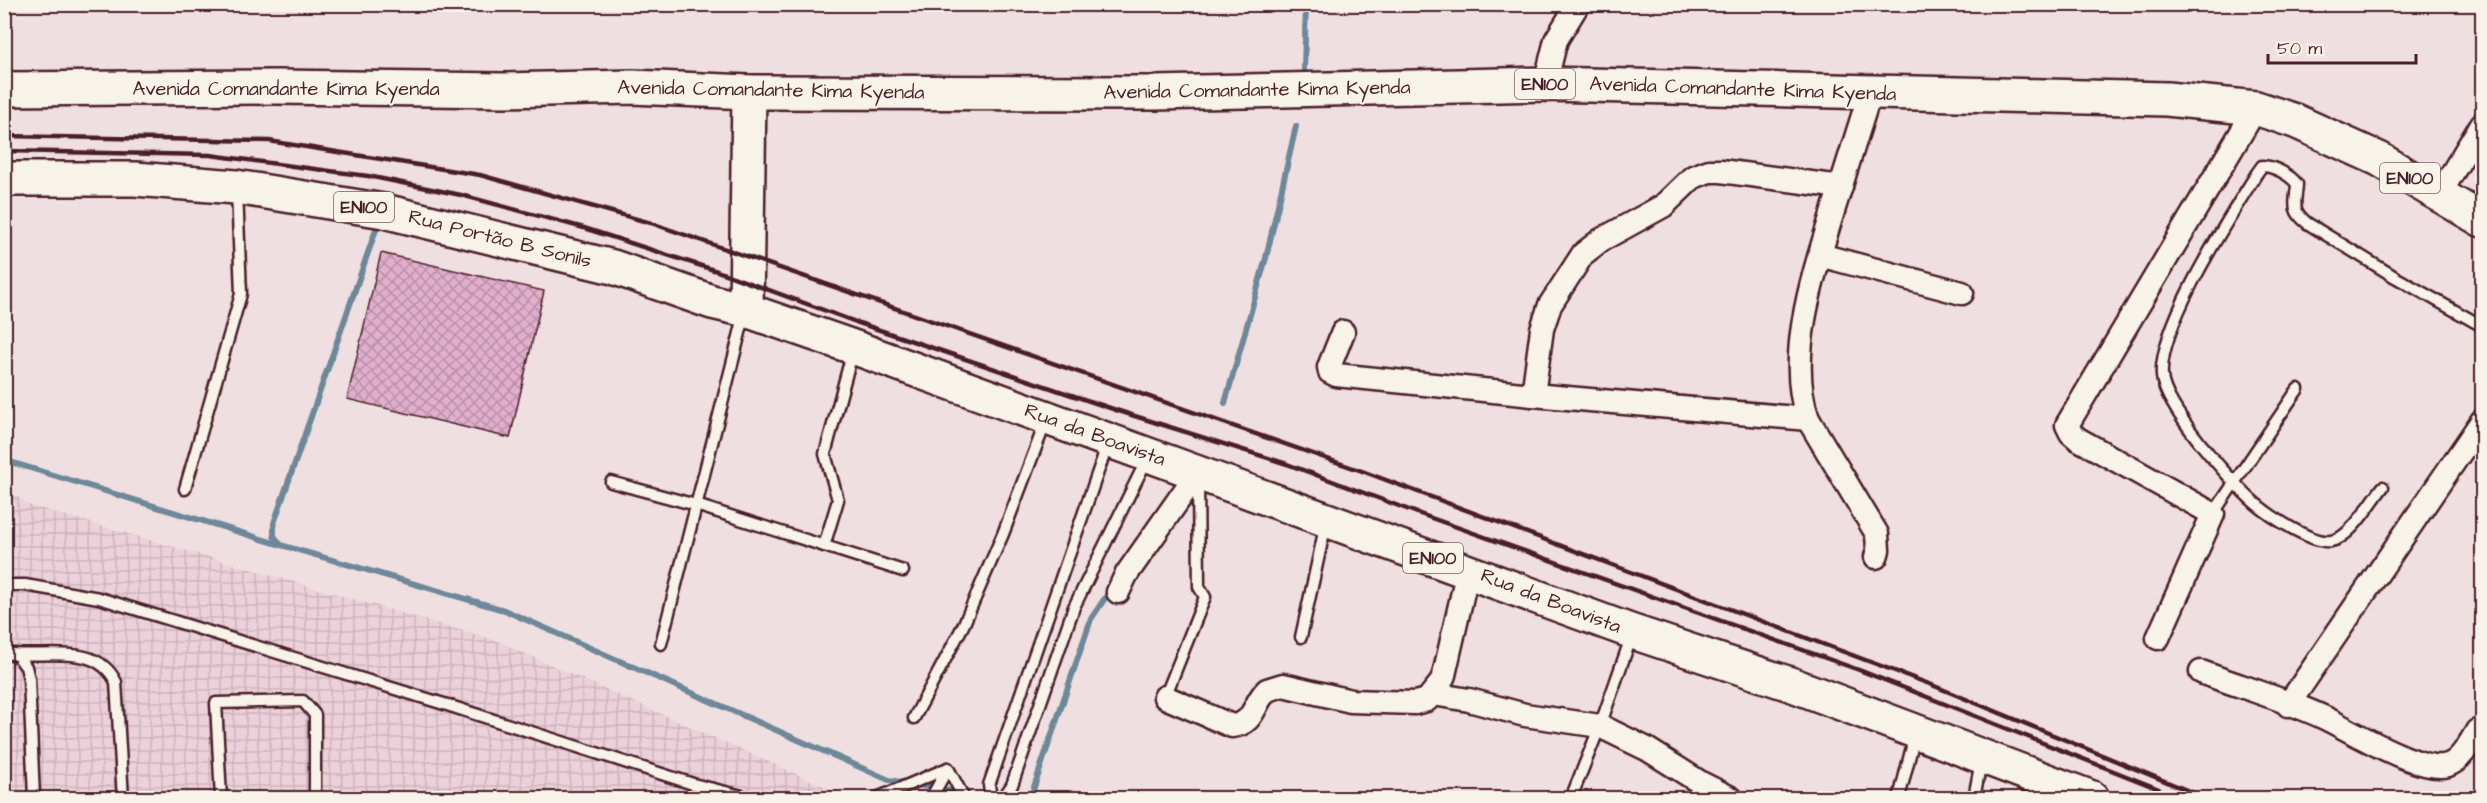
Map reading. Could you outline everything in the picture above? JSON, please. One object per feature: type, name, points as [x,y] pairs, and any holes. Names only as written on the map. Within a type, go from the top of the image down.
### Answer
[{"type":"main road","name":"Avenida Comandante Kima Kyenda","points":[[4,89],[276,87],[504,90],[632,87],[749,92],[1155,93],[1545,84],[2167,99],[2256,108],[2295,121],[2379,159],[2482,220]]},
{"type":"main road","points":[[749,92],[760,315]]},
{"type":"main road","name":"Rua Portão B Sonils","points":[[4,179],[135,179],[236,187],[384,211],[613,267],[712,302],[760,315]]},
{"type":"main road","name":"Rua da Boavista","points":[[760,315],[1149,454],[1247,493],[1468,570],[1634,632],[1792,685],[1916,731],[2054,788],[2092,798]]},
{"type":"street","points":[[1545,84],[1556,40],[1578,4]]},
{"type":"street","points":[[1870,93],[1820,255],[1803,326],[1800,383],[1803,405],[1808,419],[1873,527],[1878,542],[1876,557]]},
{"type":"street","points":[[2158,638],[2213,514],[2078,439],[2067,425],[2256,108]]},
{"type":"street","points":[[2439,195],[2482,124]]},
{"type":"street","points":[[1533,395],[1537,354],[1544,321],[1550,305],[1583,254],[1601,240],[1663,206],[1693,177],[1709,171],[1721,171],[1841,187]]},
{"type":"street","points":[[1820,255],[1962,293]]},
{"type":"street","points":[[1343,332],[1329,367],[1330,372],[1334,374],[1533,395],[1808,419]]},
{"type":"street","points":[[2288,705],[2482,421]]},
{"type":"street","points":[[1118,592],[1126,575],[1198,472]]},
{"type":"street","points":[[1166,697],[1232,726],[1241,725],[1248,720],[1267,690],[1283,685],[1351,702],[1421,703],[1433,694],[1444,675],[1468,570]]},
{"type":"street","points":[[2201,672],[2325,718],[2349,732],[2409,758],[2434,766],[2454,762],[2477,731]]},
{"type":"street","points":[[1433,694],[1469,700],[1525,715],[1600,726],[1647,749],[1701,783],[1731,798]]},
{"type":"lane","points":[[2383,487],[2349,532],[2333,542],[2318,541],[2256,504],[2234,482],[2172,403],[2162,378],[2165,351],[2176,316],[2222,230],[2262,166],[2268,166],[2292,178],[2297,184],[2295,207],[2297,215],[2307,223],[2395,277],[2482,326]]},
{"type":"lane","points":[[185,489],[241,294],[236,187]]},
{"type":"lane","points":[[661,644],[696,505],[760,315]]},
{"type":"lane","points":[[824,546],[838,500],[825,454],[853,347]]},
{"type":"lane","points":[[2213,514],[2298,389]]},
{"type":"lane","points":[[914,718],[963,627],[1003,534],[1047,418]]},
{"type":"lane","points":[[991,798],[989,785],[1109,440]]},
{"type":"lane","points":[[1003,798],[1012,785],[1074,607],[1149,454]]},
{"type":"lane","points":[[1166,697],[1205,597],[1199,587],[1198,472]]},
{"type":"lane","points":[[611,482],[696,505],[903,571]]},
{"type":"lane","points":[[1301,637],[1327,520]]},
{"type":"lane","points":[[4,585],[25,585],[99,598],[444,704],[693,784],[750,798]]},
{"type":"lane","points":[[1571,798],[1634,632]]},
{"type":"lane","points":[[4,653],[18,656],[85,655],[99,661],[110,670],[116,682],[123,798]]},
{"type":"lane","points":[[18,656],[26,667],[29,679],[34,798]]},
{"type":"lane","points":[[221,798],[216,704],[303,701],[315,715],[315,798]]},
{"type":"lane","points":[[1899,798],[1916,731]]},
{"type":"lane","points":[[1974,798],[1982,758]]},
{"type":"lane","points":[[877,798],[948,768]]},
{"type":"lane","points":[[931,798],[948,768]]},
{"type":"lane","points":[[948,768],[964,798]]},
{"type":"shaded area","points":[[4,488],[29,505],[495,640],[850,798],[5,798]]},
{"type":"building","points":[[381,253],[544,291],[510,438],[347,399]]},
{"type":"waterway","points":[[1304,69],[1306,4]]},
{"type":"waterway","points":[[1225,403],[1266,258],[1296,126]]},
{"type":"waterway","points":[[281,545],[274,536],[274,523],[379,221]]},
{"type":"waterway","points":[[4,460],[281,545],[504,610],[889,780],[962,793]]},
{"type":"waterway","points":[[1022,798],[1031,796],[1091,619],[1111,589]]},
{"type":"railway","points":[[4,136],[269,141],[480,175],[651,223],[1362,471],[1932,685],[2206,798]]},
{"type":"railway","points":[[4,151],[210,155],[368,176],[461,195],[584,228],[717,271],[856,322],[1122,412],[1287,464],[1420,514],[1859,670],[2159,789]]}]
